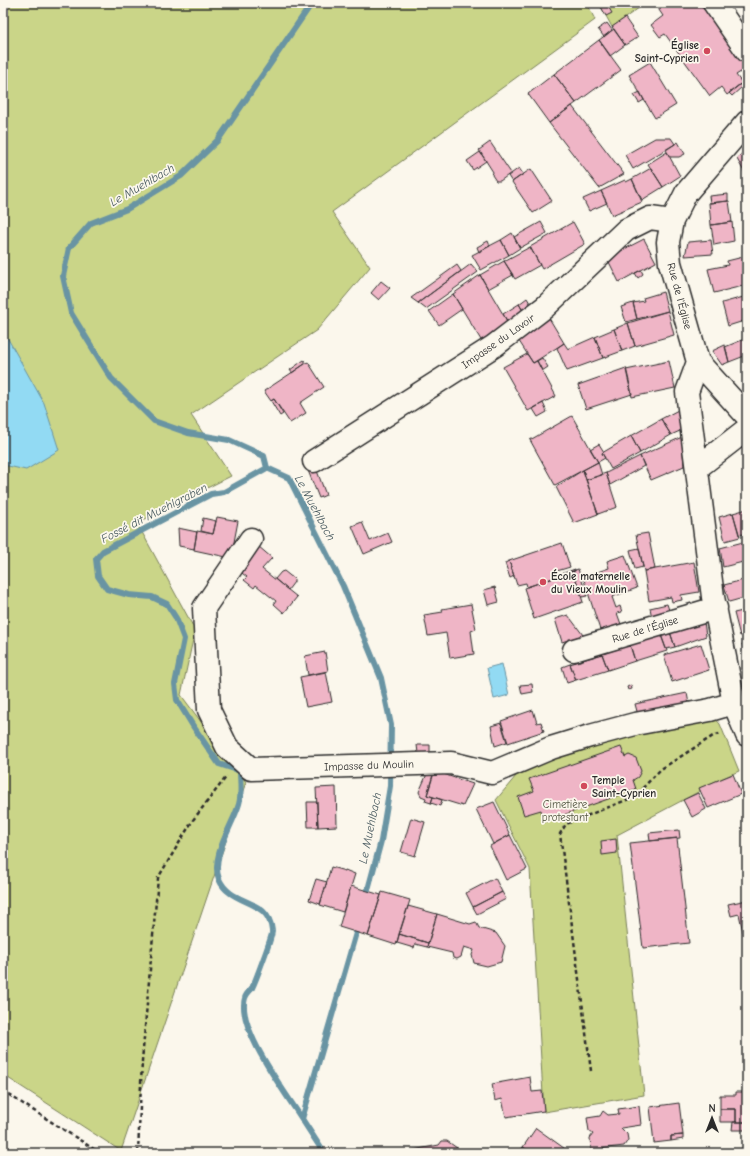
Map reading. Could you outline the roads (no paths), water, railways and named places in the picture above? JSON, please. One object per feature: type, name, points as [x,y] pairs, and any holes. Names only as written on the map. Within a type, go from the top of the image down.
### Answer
[{"type":"street","points":[[714,3],[747,51]]},
{"type":"street","name":"Rue de l'Église","points":[[698,362],[670,263],[668,242],[672,221],[686,193],[747,122]]},
{"type":"street","name":"Impasse du Lavoir","points":[[314,461],[494,346],[545,307],[626,230],[650,218],[672,221]]},
{"type":"street","points":[[745,730],[734,703],[716,608],[687,392],[698,362],[747,416]]},
{"type":"street","points":[[697,468],[747,429]]},
{"type":"street","name":"Impasse du Moulin","points":[[251,539],[204,608],[209,710],[227,747],[251,769],[451,763],[492,773],[551,748],[590,736],[635,724],[710,710],[734,703]]},
{"type":"street","name":"Rue de l'Église","points":[[574,650],[716,608]]},
{"type":"water","points":[[3,330],[44,403],[59,450],[26,470],[8,466],[3,467]]},
{"type":"water","points":[[502,664],[509,695],[494,699],[487,668]]},
{"type":"waterway","name":"Le Muehlbach","points":[[312,3],[218,140],[181,176],[127,209],[91,223],[69,248],[63,276],[71,313],[111,378],[154,421],[188,433],[229,440],[264,456],[267,468],[289,478],[343,586],[381,678],[391,725],[390,786],[381,841],[366,897]]},
{"type":"waterway","name":"Fossé dit Muehlgraben","points":[[267,468],[224,492],[211,494],[103,551],[96,559],[98,576],[107,589],[129,595],[152,597],[167,604],[176,618],[184,639],[175,684],[177,700],[219,764],[240,771],[240,800],[223,841],[217,861],[217,870],[219,879],[225,888],[240,899],[264,912],[269,920],[272,934],[254,984],[245,998],[244,1011],[248,1026],[264,1060],[302,1119]]},
{"type":"waterway","name":"Le Muehlbach","points":[[324,1153],[302,1119],[358,926]]},
{"type":"place","name":"Église Saint-Cyprien","points":[[707,51]]},
{"type":"place","name":"École maternelle du Vieux Moulin","points":[[543,582]]},
{"type":"place","name":"Temple Saint-Cyprien","points":[[584,786]]},
{"type":"park label","name":"Cimetière protestant","points":[[565,810]]}]
